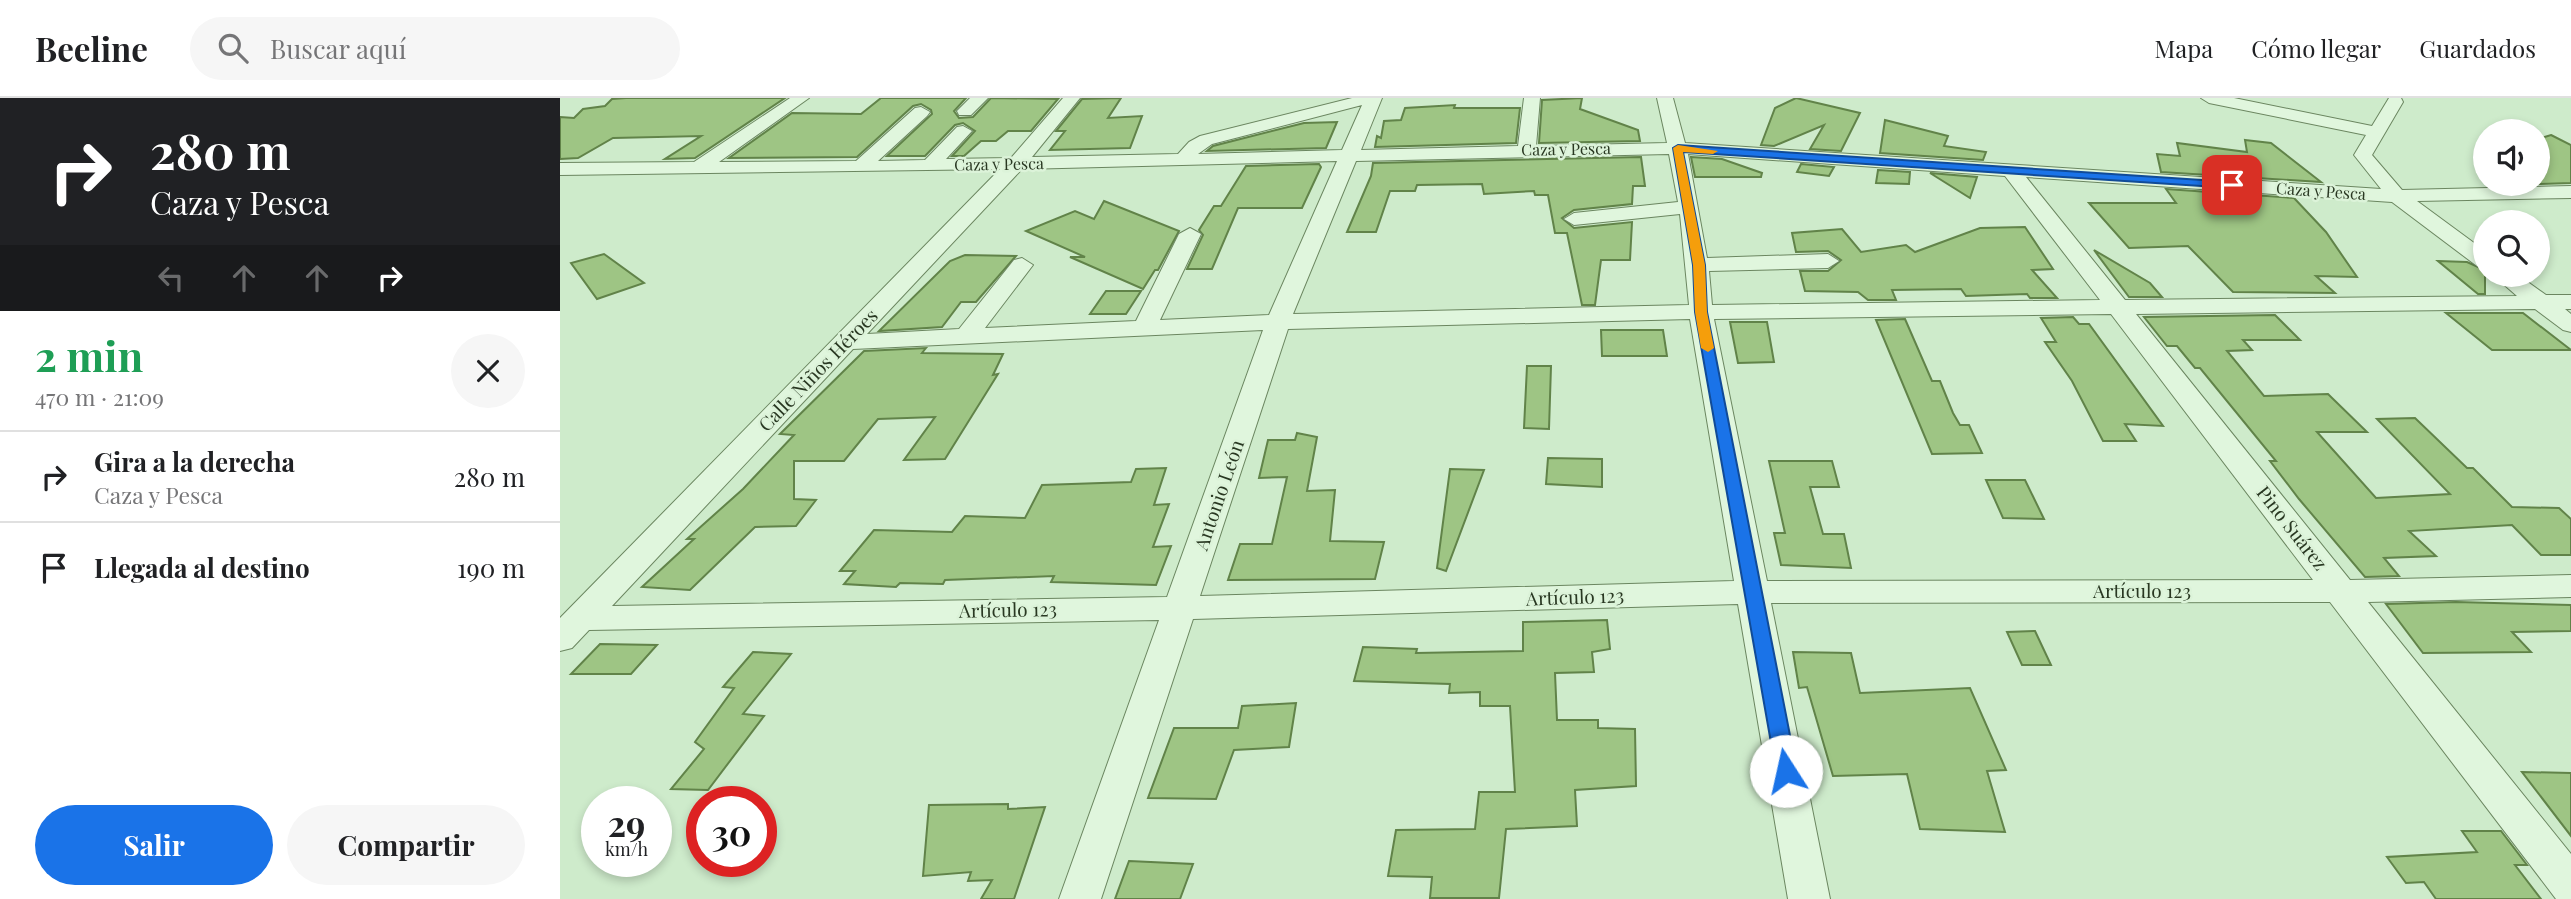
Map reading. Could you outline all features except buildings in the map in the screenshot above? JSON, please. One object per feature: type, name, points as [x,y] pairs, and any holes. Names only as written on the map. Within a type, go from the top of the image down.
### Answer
[{"type":"street","points":[[699,167],[801,98]]},
{"type":"street","points":[[965,111],[980,98]]},
{"type":"street","name":"Calle Niños Héroes","points":[[570,628],[1017,163],[1072,98]]},
{"type":"street","name":"Antonio León","points":[[1080,899],[1278,322],[1373,98]]},
{"type":"street","name":"Antonio León","points":[[1183,160],[1195,146],[1206,139],[1373,98]]},
{"type":"street","points":[[1527,149],[1532,98]]},
{"type":"street","points":[[1665,98],[1678,148],[1699,265],[1701,312],[1809,899]]},
{"type":"street","points":[[2209,98],[2376,132]]},
{"type":"street","points":[[2395,102],[2363,155],[2397,196],[2473,252]]},
{"type":"street","points":[[861,167],[921,112]]},
{"type":"street","points":[[931,165],[963,131]]},
{"type":"street","name":"Caza y Pesca","points":[[560,169],[861,167],[1527,149],[1678,148],[2397,196],[2571,192]]},
{"type":"street","name":"Pino Suárez","points":[[2012,172],[2122,309],[2571,886]]},
{"type":"street","points":[[1574,219],[1688,207]]},
{"type":"street","points":[[1145,327],[1190,234]]},
{"type":"street","points":[[1699,265],[1828,261]]},
{"type":"street","points":[[965,338],[1022,265]]},
{"type":"street","points":[[2520,287],[2571,325]]},
{"type":"street","points":[[845,342],[1278,322],[1701,312],[2571,302]]},
{"type":"street","name":"Artículo 123","points":[[570,628],[1754,592],[2341,591],[2571,586]]},
{"type":"slow traffic","points":[[1708,348],[1701,312],[1699,265],[1678,148],[1713,151]]},
{"type":"route","points":[[1786,771],[1701,312],[1699,265],[1678,148],[2232,185]]}]
